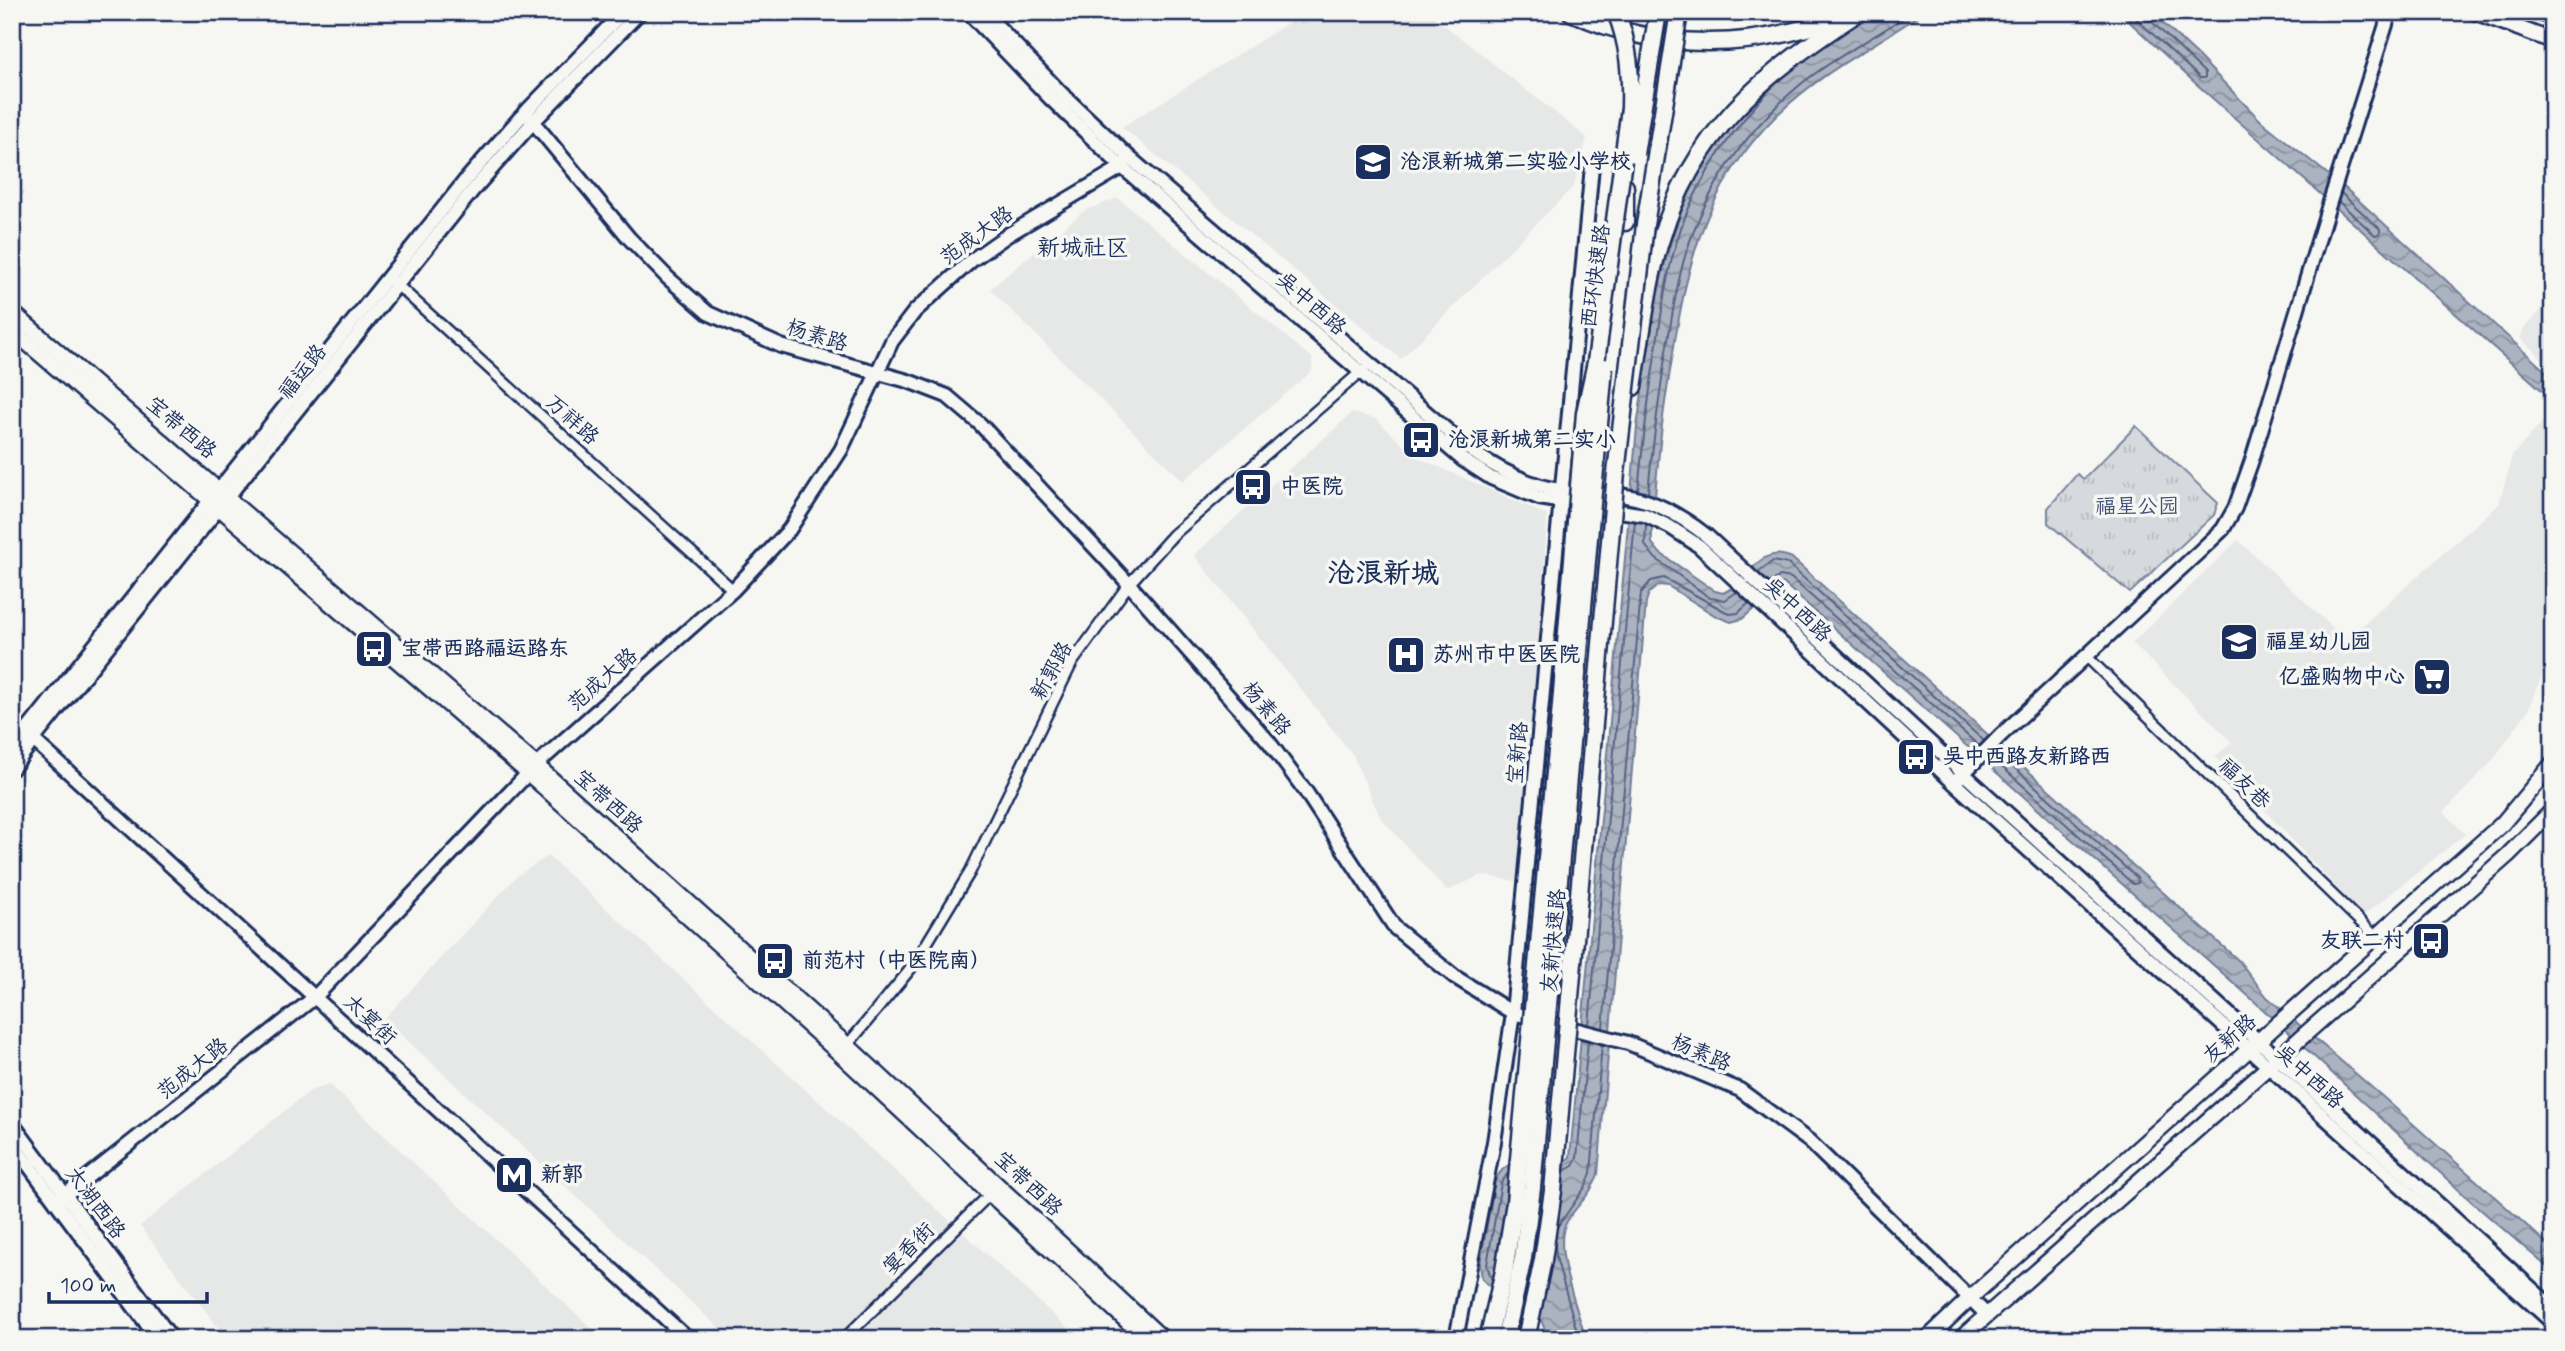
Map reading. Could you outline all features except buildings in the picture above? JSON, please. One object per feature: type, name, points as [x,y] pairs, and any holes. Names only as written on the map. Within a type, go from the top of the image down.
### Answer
[{"type":"highway","points":[[1570,12],[1635,33],[1684,42],[1718,43],[1753,41],[1776,36],[1849,12]]},
{"type":"highway","points":[[1488,1339],[1504,1271],[1521,1145],[1585,413],[1596,362],[1626,153],[1630,66],[1627,45],[1616,12]]},
{"type":"highway","name":"西环快速路","points":[[1589,547],[1603,373],[1658,12]]},
{"type":"highway","name":"西环快速路","points":[[1610,544],[1645,225],[1679,12]]},
{"type":"highway","points":[[1616,473],[1653,268],[1665,229],[1691,171],[1721,124],[1757,86],[1807,46],[1859,12]]},
{"type":"highway","points":[[1625,222],[1626,153]]},
{"type":"highway","points":[[1580,483],[1603,373]]},
{"type":"highway","name":"友新快速路","points":[[1526,1339],[1543,1260],[1551,1204],[1610,544]]},
{"type":"highway","name":"友新快速路","points":[[1505,1339],[1522,1258],[1532,1188],[1589,547]]},
{"type":"main road","points":[[2474,12],[2553,41]]},
{"type":"main road","points":[[2538,12],[2553,18]]},
{"type":"main road","name":"宝带西路","points":[[12,312],[107,402],[532,769],[1163,1339]]},
{"type":"main road","name":"宝带西路","points":[[12,330],[107,402]]},
{"type":"main road","name":"友新路","points":[[1927,1339],[1970,1297],[2273,1030],[2509,817],[2553,763]]},
{"type":"main road","points":[[1960,1339],[2508,855],[2553,810]]},
{"type":"main road","name":"宝带西路","points":[[995,1189],[1146,1339]]},
{"type":"street","name":"福运路","points":[[12,749],[29,735],[393,280],[481,181],[529,117],[623,12]]},
{"type":"street","name":"福运路","points":[[529,117],[640,12]]},
{"type":"street","name":"吴中西路","points":[[968,12],[1051,99],[1365,368],[1448,433],[1481,457],[1526,481],[1562,497],[1635,511],[1661,521],[1699,546],[2255,1045],[2553,1323]]},
{"type":"street","name":"吴中西路","points":[[984,12],[1126,162]]},
{"type":"street","points":[[1959,778],[2001,735],[2223,529],[2235,508],[2390,12]]},
{"type":"street","name":"杨素路","points":[[529,117],[629,238],[667,278],[708,313],[781,346],[908,381],[947,396],[981,424],[1229,695],[1287,766],[1395,928],[1455,977],[1513,1013],[1628,1043],[1740,1090],[1809,1141],[1986,1314]]},
{"type":"street","name":"范成大路","points":[[61,1199],[315,997],[532,769],[733,590],[789,530],[841,450],[891,341],[915,311],[972,260],[1126,162]]},
{"type":"street","name":"宝新路","points":[[1456,1339],[1494,1142],[1513,1013],[1592,166]]},
{"type":"street","name":"万祥路","points":[[393,280],[733,590]]},
{"type":"street","name":"新郭路","points":[[844,1050],[913,966],[970,872],[1072,663],[1129,584],[1173,534],[1365,368]]},
{"type":"street","name":"吴中西路","points":[[1562,497],[1625,496],[1661,506],[1694,526],[1774,596],[1959,778]]},
{"type":"street","name":"福友巷","points":[[2087,657],[2376,937]]},
{"type":"street","name":"福运路","points":[[12,769],[29,735]]},
{"type":"street","name":"太宴街","points":[[29,735],[688,1339]]},
{"type":"street","name":"吴中西路","points":[[2272,1062],[2553,1308]]},
{"type":"street","name":"太湖西路","points":[[12,1123],[158,1339]]},
{"type":"street","name":"太湖西路","points":[[12,1143],[61,1199],[172,1339]]},
{"type":"street","name":"宴香街","points":[[844,1339],[995,1189]]},
{"type":"shaded area","name":"沧浪新城第二实验小学校","points":[[1306,12],[1428,12],[1587,138],[1574,186],[1401,359],[1122,127]]},
{"type":"shaded area","points":[[1118,198],[1312,358],[1312,371],[1183,481],[990,289],[1084,211]]},
{"type":"shaded area","points":[[2553,298],[2553,369],[2520,338],[2524,328]]},
{"type":"shaded area","points":[[2553,396],[2553,645],[2550,655],[2528,710],[2492,761],[2444,812],[2465,834],[2363,916],[2215,757],[2232,742],[2132,643],[2238,540],[2346,640],[2499,504],[2512,456],[2544,420]]},
{"type":"shaded area","name":"苏州市中医医院","points":[[1352,413],[1376,419],[1414,456],[1547,515],[1534,759],[1515,881],[1481,875],[1447,891],[1380,817],[1353,755],[1194,555]]},
{"type":"shaded area","points":[[548,856],[1080,1339],[731,1339],[384,1019],[517,876]]},
{"type":"shaded area","points":[[329,1084],[603,1339],[227,1339],[140,1226],[310,1091]]},
{"type":"green space","name":"福星公园","points":[[2136,426],[2218,503],[2214,515],[2130,593],[2048,523],[2048,508],[2077,474],[2084,479]]},
{"type":"water","points":[[1869,12],[1924,12],[1830,72],[1794,99],[1749,146],[1711,209],[1698,243],[1680,313],[1661,429],[1652,543],[1660,553],[1715,591],[1723,593],[1732,588],[1762,559],[1781,554],[1792,558],[2239,961],[2267,997],[2553,1249],[2553,1272],[2473,1203],[2254,1001],[1783,583],[1742,619],[1731,622],[1716,616],[1668,586],[1659,585],[1649,593],[1646,602],[1598,1174],[1592,1188],[1565,1225],[1562,1236],[1564,1264],[1588,1339],[1549,1339],[1537,1311],[1497,1294],[1482,1279],[1480,1264],[1495,1181],[1501,1172],[1507,1166],[1524,1160],[1562,1164],[1570,1157],[1637,427],[1650,336],[1668,252],[1681,212],[1699,173],[1723,134],[1753,97],[1831,36]]},
{"type":"water","points":[[2119,12],[2151,12],[2261,121],[2345,188],[2553,378],[2553,400],[2193,81]]},
{"type":"place","name":"沧浪新城第二实验小学校","points":[[1373,162]]},
{"type":"place","name":"沧浪新城第二实小","points":[[1421,440]]},
{"type":"place","name":"中医院","points":[[1253,487]]},
{"type":"place","name":"福星幼儿园","points":[[2239,642]]},
{"type":"place","name":"宝带西路福运路东","points":[[374,649]]},
{"type":"place","name":"苏州市中医医院","points":[[1406,655]]},
{"type":"place","name":"亿盛购物中心","points":[[2432,677]]},
{"type":"place","name":"吴中西路友新路西","points":[[1916,757]]},
{"type":"place","name":"友联二村","points":[[2431,941]]},
{"type":"place","name":"前范村（中医院南）","points":[[775,961]]},
{"type":"place","name":"新郭","points":[[514,1175]]},
{"type":"district","name":"新城社区","points":[[1083,249]]},
{"type":"district","name":"沧浪新城","points":[[1383,574]]}]
